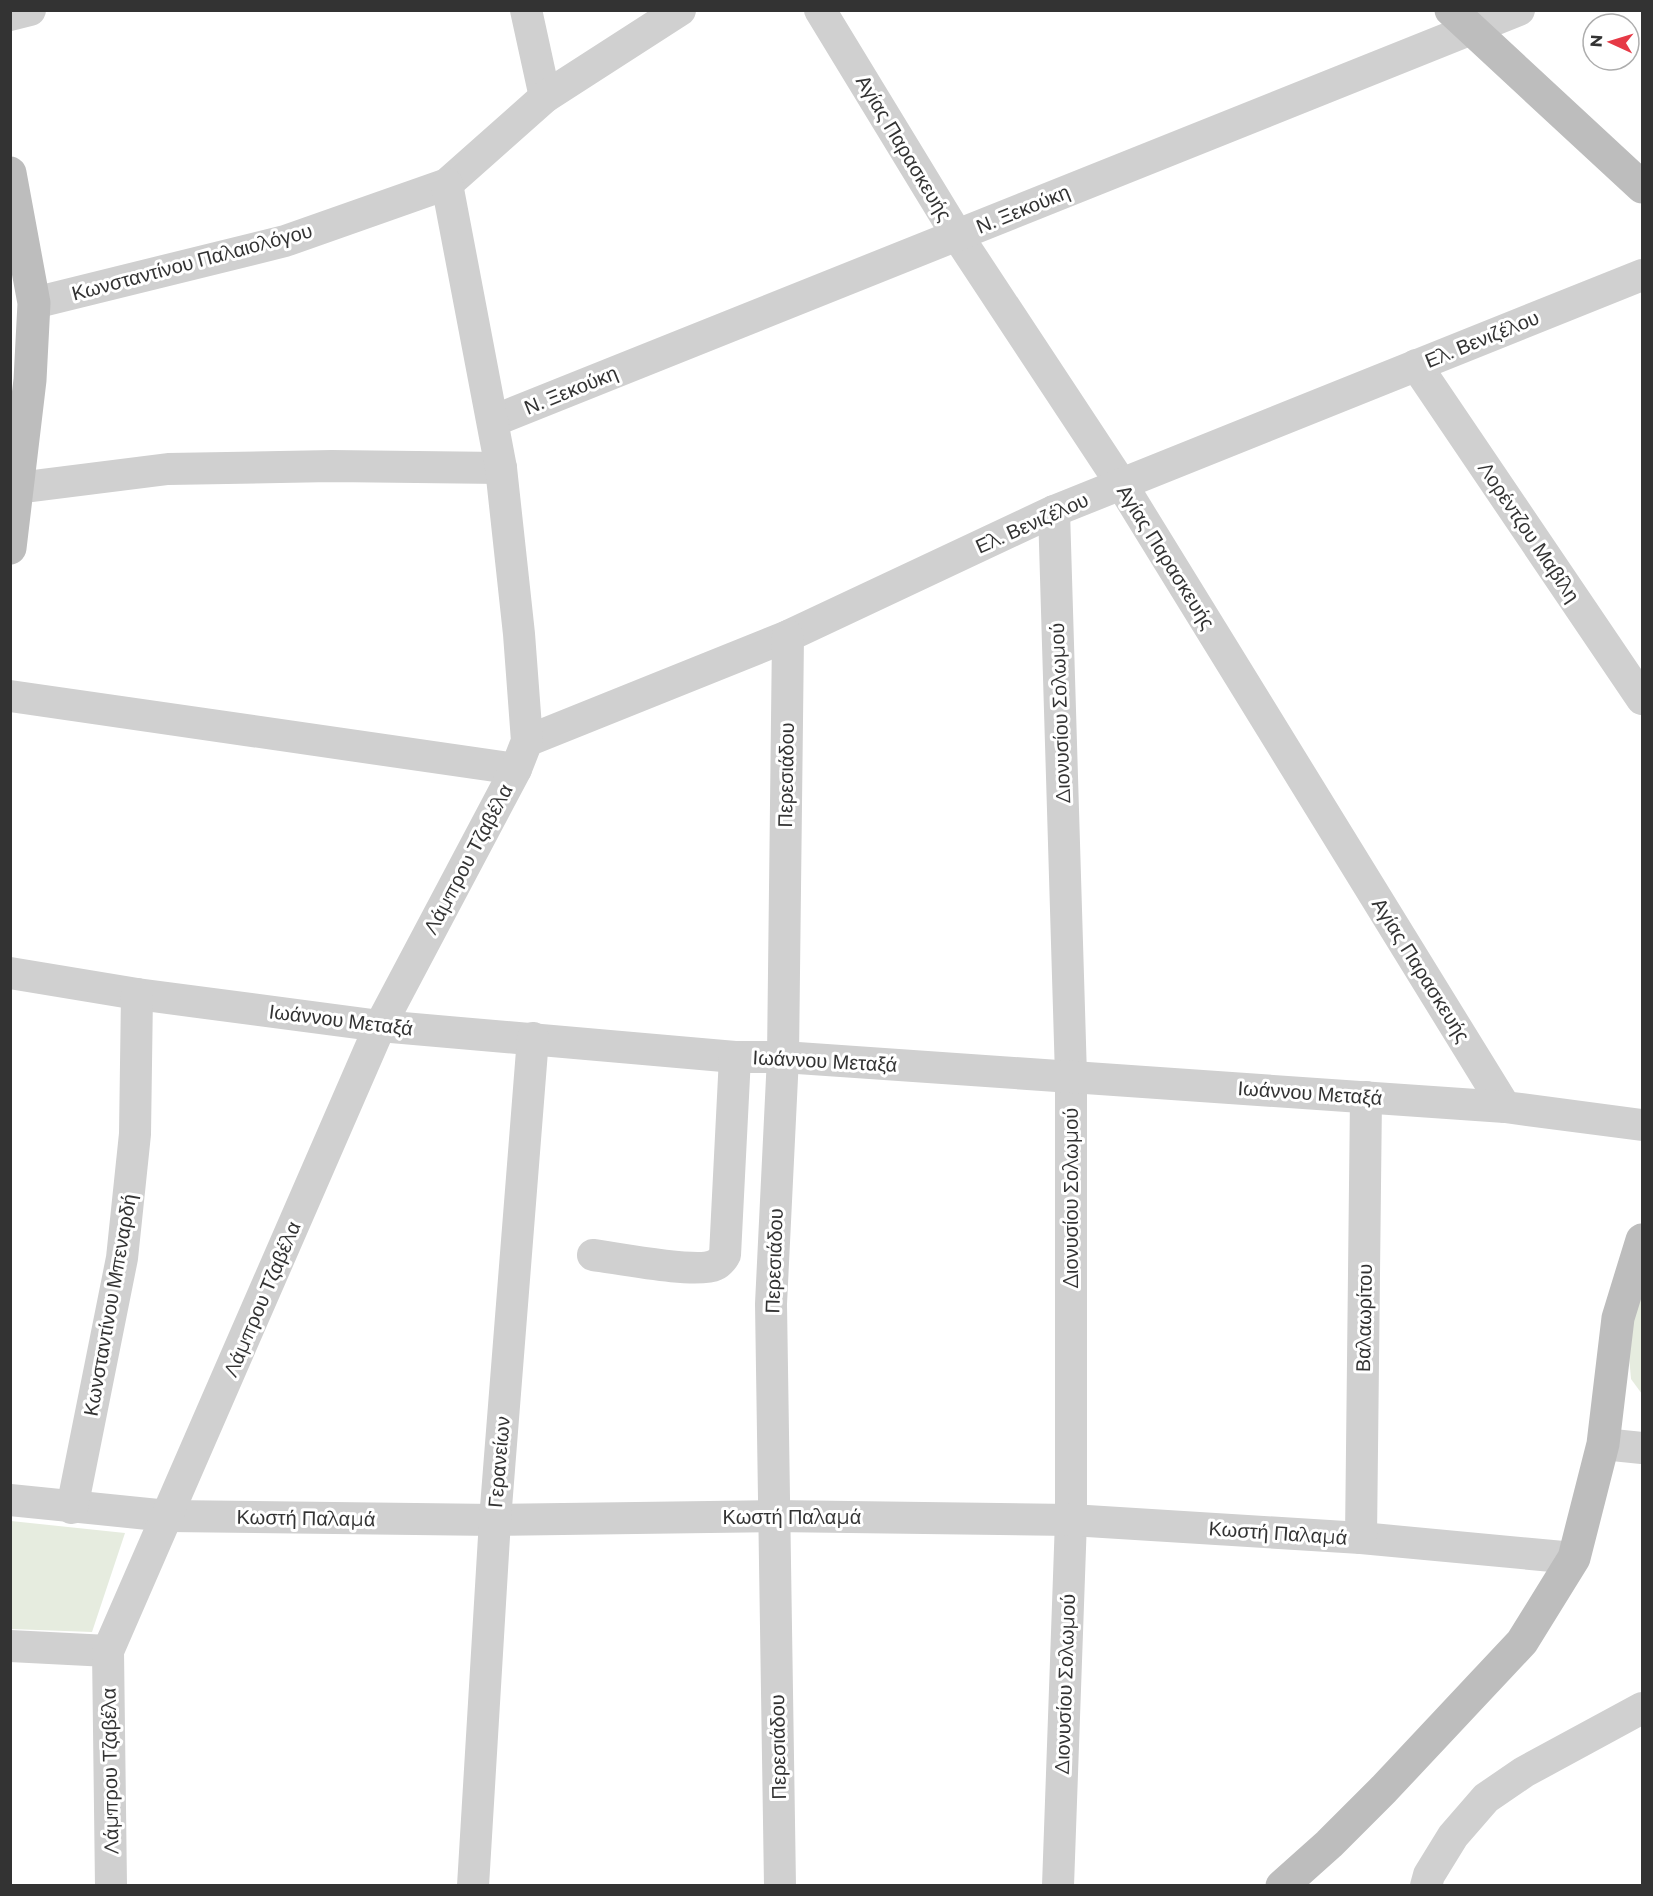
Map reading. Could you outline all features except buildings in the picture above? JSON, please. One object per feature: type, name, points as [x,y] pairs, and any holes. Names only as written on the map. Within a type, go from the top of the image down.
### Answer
[{"type":"street","points":[[10,15],[30,10]]},
{"type":"street","points":[[526,10],[545,97]]},
{"type":"street","name":"Κωνσταντίνου Παλαιολόγου","points":[[34,303],[285,241],[447,184],[545,97],[680,10]]},
{"type":"street","name":"Αγίας Παρασκευής","points":[[820,10],[957,235],[1122,485],[1505,1107]]},
{"type":"street","name":"Ν. Ξεκούκη","points":[[493,421],[957,235],[1461,20],[1520,10]]},
{"type":"street","points":[[1461,20],[1642,187]]},
{"type":"street","points":[[10,173],[34,303],[20,380],[17,488],[10,548]]},
{"type":"street","points":[[10,696],[522,755],[519,634],[501,468],[447,184]]},
{"type":"street","name":"Ελ. Βενιζέλου","points":[[522,755],[788,636],[1054,511],[1642,275]]},
{"type":"street","name":"Λορέντζου Μαβίλη","points":[[1416,365],[1642,699]]},
{"type":"street","points":[[17,488],[168,469],[332,466],[501,468]]},
{"type":"street","name":"Διονυσίου Σολωμού","points":[[1054,511],[1071,1076],[1071,1520],[1058,1886]]},
{"type":"street","name":"Περεσιάδου","points":[[780,1886],[771,1304],[783,1057],[788,636]]},
{"type":"street","name":"Λάμπρου Τζαβέλα","points":[[111,1886],[108,1651],[380,1026],[522,755]]},
{"type":"street","name":"Ιωάννου Μεταξά","points":[[10,973],[137,994],[380,1026],[735,1057],[783,1057],[1505,1107],[1642,1125]]},
{"type":"street","name":"Κωνσταντίνου Μπεναρδή","points":[[72,1508],[122,1258],[135,1134],[137,994]]},
{"type":"street","name":"Γερανείων","points":[[473,1886],[495,1520],[533,1038]]},
{"type":"street","points":[[592,1255],[690,1268],[715,1266],[721,1262],[725,1255],[735,1057]]},
{"type":"street","name":"Βαλαωρίτου","points":[[1362,1539],[1366,1097]]},
{"type":"street","points":[[1282,1886],[1329,1844],[1376,1797],[1522,1642],[1574,1558],[1603,1444],[1618,1318],[1642,1240]]},
{"type":"street","points":[[1603,1444],[1642,1448]]},
{"type":"street","name":"Κωστή Παλαμά","points":[[10,1500],[168,1516],[495,1520],[774,1515],[1071,1520],[1362,1539],[1574,1558]]},
{"type":"street","points":[[10,1646],[108,1651]]},
{"type":"street","points":[[1426,1886],[1429,1875],[1453,1836],[1486,1798],[1524,1772],[1642,1708]]},
{"type":"shaded area","points":[[1642,1285],[1642,1394],[1631,1379],[1626,1321]]},
{"type":"shaded area","points":[[11,1521],[125,1533],[92,1632],[11,1629]]}]
